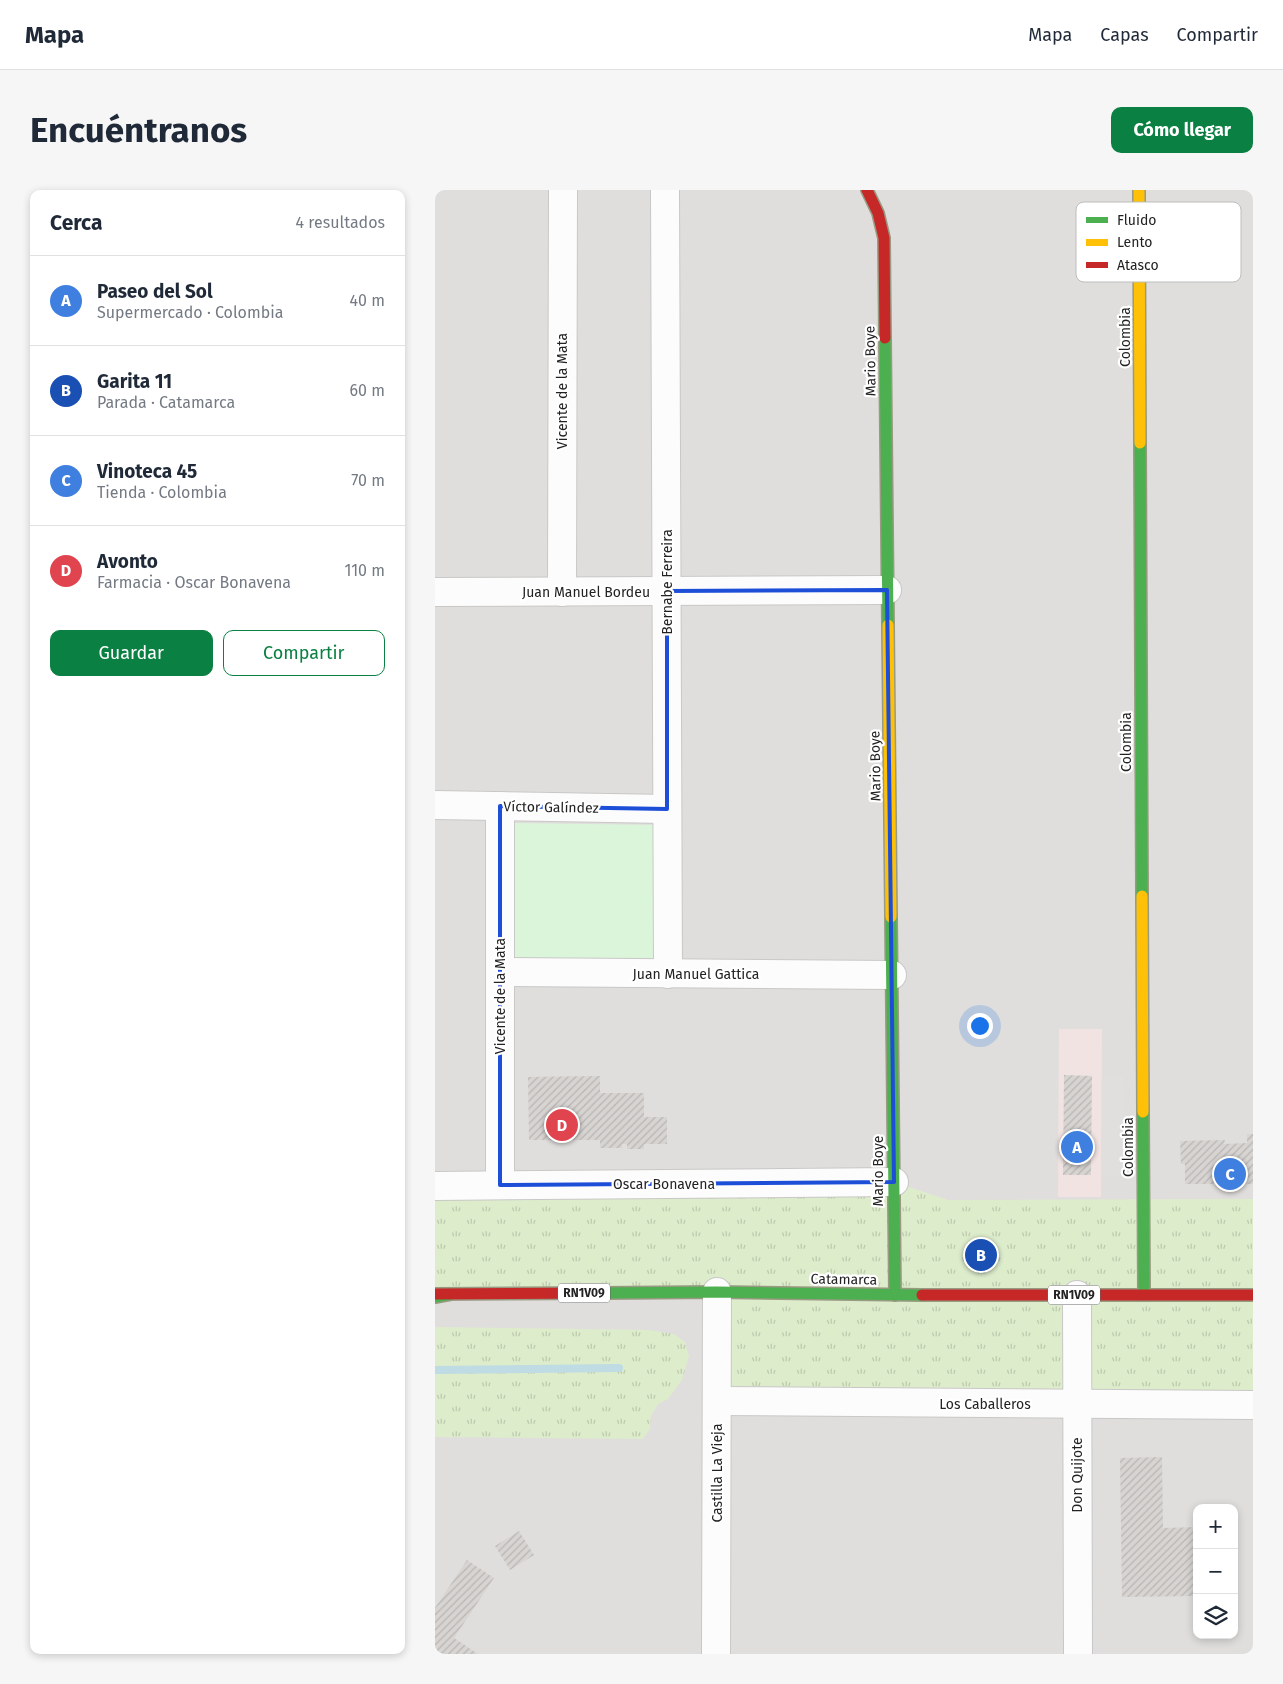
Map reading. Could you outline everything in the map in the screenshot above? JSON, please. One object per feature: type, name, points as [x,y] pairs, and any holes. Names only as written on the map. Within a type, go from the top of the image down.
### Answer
[{"type":"main road","name":"Mario Boye","points":[[867,190],[878,212],[884,238],[895,1295]]},
{"type":"main road","name":"Colombia","points":[[1139,282],[1144,1295]]},
{"type":"main road","name":"Catamarca","points":[[435,1295],[717,1292],[895,1295],[1253,1295]]},
{"type":"street","name":"Vicente de la Mata","points":[[562,592],[563,190]]},
{"type":"street","name":"Bernabe Ferreira","points":[[665,190],[667,974]]},
{"type":"street","name":"Juan Manuel Bordeu","points":[[435,592],[887,590]]},
{"type":"street","name":"Víctor Galíndez","points":[[435,805],[667,809]]},
{"type":"street","name":"Vicente de la Mata","points":[[500,806],[500,1186]]},
{"type":"street","name":"Juan Manuel Gattica","points":[[500,972],[892,975]]},
{"type":"street","name":"Oscar Bonavena","points":[[435,1186],[893,1182]]},
{"type":"street","name":"Castilla La Vieja","points":[[716,1654],[717,1292]]},
{"type":"street","name":"Don Quijote","points":[[1077,1295],[1078,1654]]},
{"type":"street","name":"Los Caballeros","points":[[717,1402],[1253,1406]]},
{"type":"highlighted area","points":[[887,590],[894,1182],[500,1185],[500,806],[667,809],[667,591]]},
{"type":"shaded area","points":[[435,190],[1253,190],[1253,1654],[435,1654]]},
{"type":"shaded area","points":[[1059,1029],[1102,1029],[1101,1197],[1058,1197]]},
{"type":"shaded area","points":[[1102,1075],[1124,1076],[1123,1176],[1101,1176]]},
{"type":"green space","points":[[514,823],[656,825],[655,962],[512,960]]},
{"type":"green space","points":[[894,1182],[948,1200],[1253,1199],[1253,1405],[717,1401],[717,1292],[435,1293],[435,1186]]},
{"type":"green space","points":[[435,1327],[648,1330],[674,1334],[685,1342],[689,1356],[682,1380],[668,1399],[658,1404],[651,1416],[650,1429],[643,1439],[435,1437]]},
{"type":"building","points":[[1064,1075],[1092,1076],[1091,1175],[1063,1175]]},
{"type":"building","points":[[600,1076],[600,1093],[644,1093],[644,1117],[667,1117],[667,1144],[644,1144],[644,1149],[627,1149],[627,1144],[622,1144],[622,1148],[600,1148],[600,1140],[529,1140],[528,1077]]},
{"type":"building","points":[[1247,1134],[1253,1134],[1253,1184],[1185,1184],[1185,1164],[1181,1164],[1180,1141],[1225,1140],[1224,1144],[1247,1143]]},
{"type":"building","points":[[1162,1457],[1163,1528],[1193,1527],[1193,1596],[1122,1597],[1120,1458]]},
{"type":"building","points":[[519,1531],[534,1555],[510,1570],[495,1546]]},
{"type":"building","points":[[467,1560],[494,1578],[454,1638],[478,1654],[435,1654],[435,1608]]},
{"type":"waterway","points":[[435,1370],[619,1368]]},
{"type":"traffic: fast","points":[[885,338],[888,625]]},
{"type":"traffic: fast","points":[[1140,443],[1142,896]]},
{"type":"traffic: fast","points":[[891,917],[895,1295]]},
{"type":"traffic: fast","points":[[1143,1112],[1144,1295]]},
{"type":"traffic: fast","points":[[602,1293],[717,1292],[922,1295]]},
{"type":"traffic: fast","points":[[435,1297],[451,1294]]},
{"type":"traffic: slow","points":[[1139,190],[1139,202]]},
{"type":"traffic: slow","points":[[1139,282],[1140,443]]},
{"type":"traffic: slow","points":[[888,625],[891,917]]},
{"type":"traffic: slow","points":[[1142,896],[1143,1112]]},
{"type":"traffic: jam","points":[[867,190],[878,213],[884,238],[885,338]]},
{"type":"traffic: jam","points":[[435,1294],[602,1293]]},
{"type":"traffic: jam","points":[[922,1295],[1253,1295]]},
{"type":"place","name":"Avonto","points":[[562,1125]]},
{"type":"place","name":"Paseo del Sol","points":[[1077,1147]]},
{"type":"place","name":"Vinoteca 45","points":[[1230,1174]]},
{"type":"place","name":"Garita 11","points":[[981,1255]]}]
